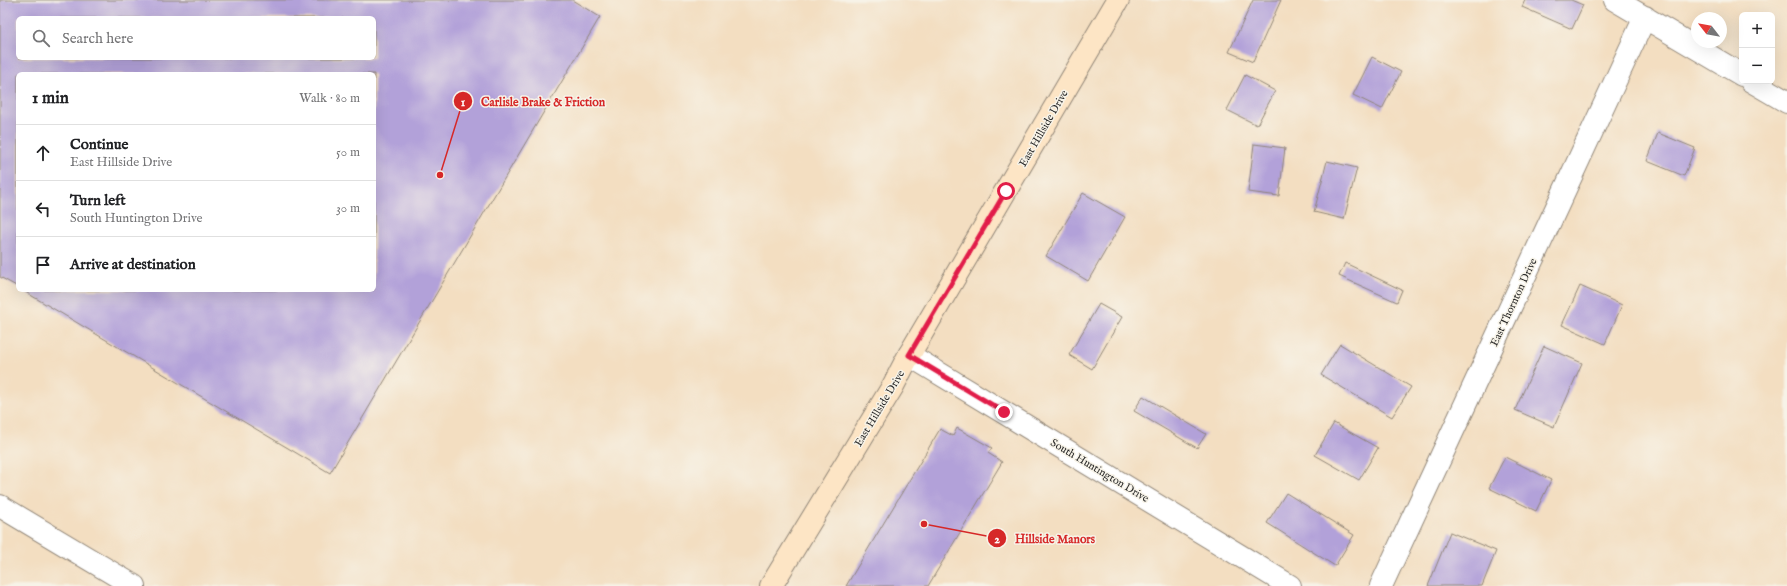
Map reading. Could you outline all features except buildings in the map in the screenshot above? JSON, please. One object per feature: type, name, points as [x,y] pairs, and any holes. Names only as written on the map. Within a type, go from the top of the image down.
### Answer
[{"type":"main road","name":"East Hillside Drive","points":[[771,586],[893,386],[909,355],[1118,0]]},
{"type":"street","points":[[1615,0],[1739,74]]},
{"type":"street","name":"East Thornton Drive","points":[[1380,586],[1644,17]]},
{"type":"street","points":[[1756,84],[1787,102]]},
{"type":"street","name":"South Huntington Drive","points":[[909,355],[1290,586]]},
{"type":"street","points":[[0,506],[134,586]]},
{"type":"place","name":"Carlisle Brake & Friction","points":[[440,175]]},
{"type":"place","name":"Hillside Manors","points":[[924,524]]},
{"type":"route","points":[[1004,412],[909,355],[1006,191]]}]
